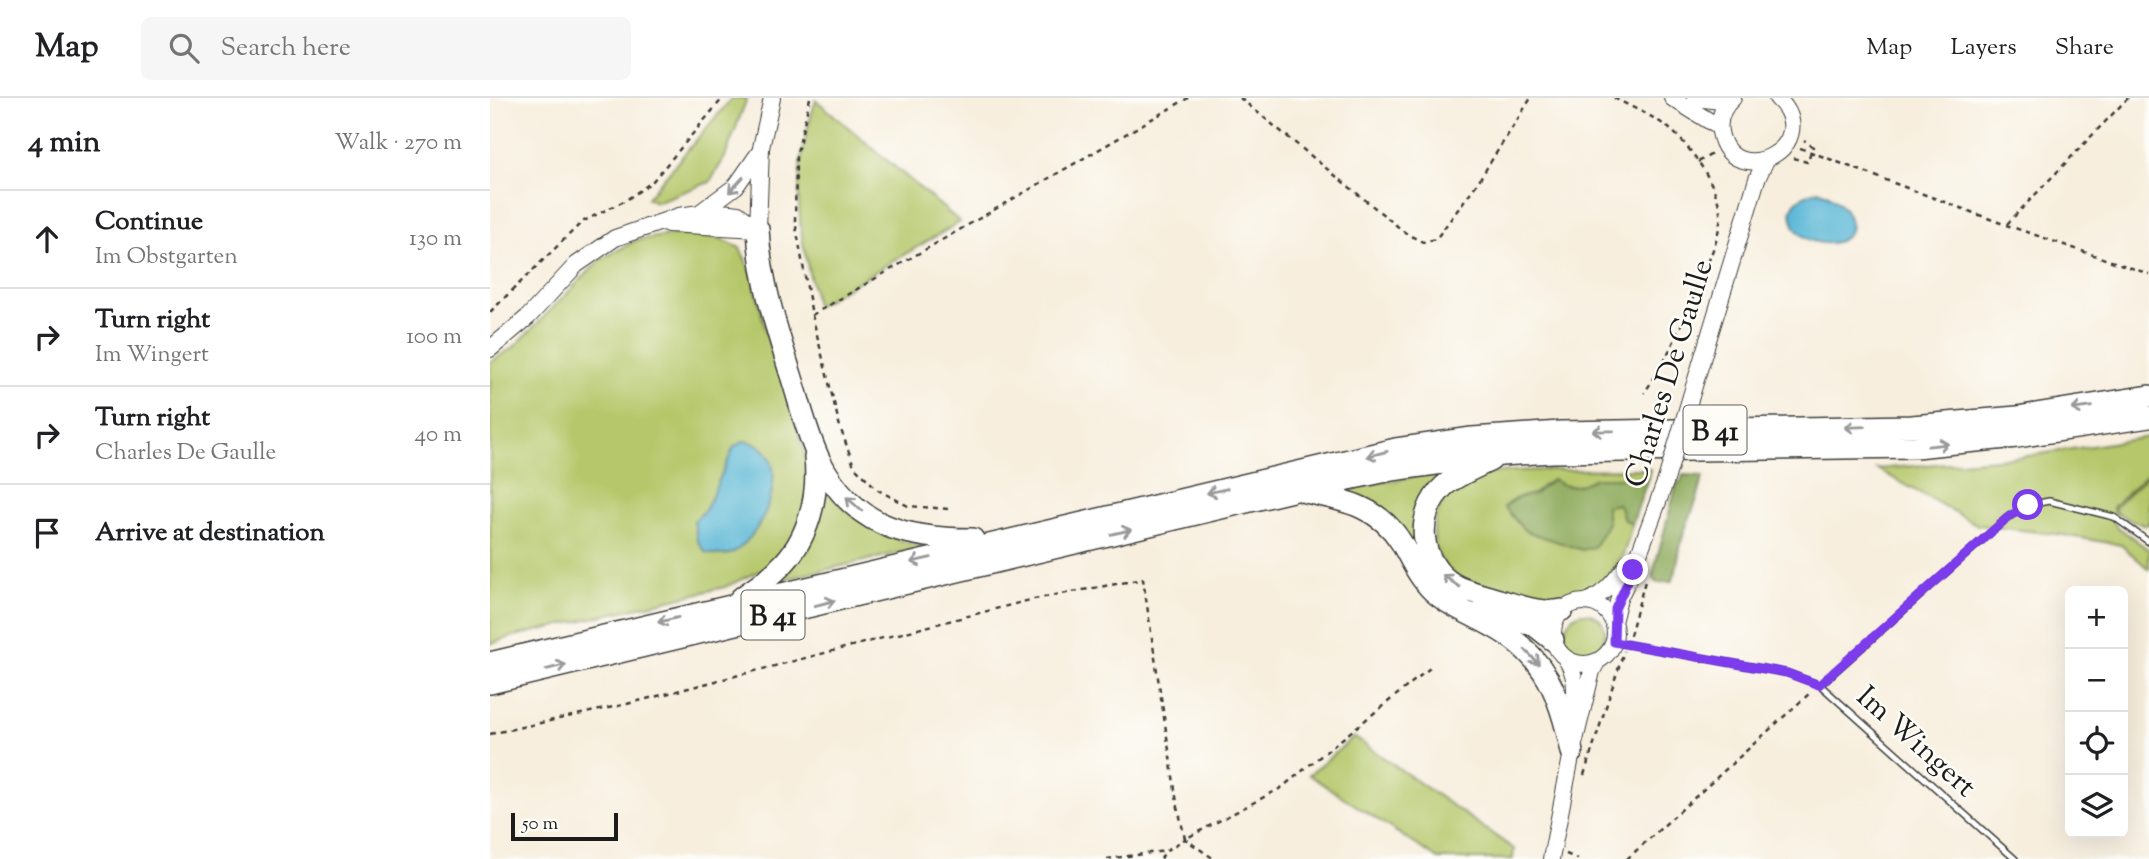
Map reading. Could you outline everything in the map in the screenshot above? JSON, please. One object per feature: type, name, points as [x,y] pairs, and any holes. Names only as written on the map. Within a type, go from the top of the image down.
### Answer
[{"type":"highway","name":"B 41","points":[[758,229],[768,298],[813,444],[827,474],[848,499],[867,515],[889,527],[935,539],[1011,538]]},
{"type":"highway","name":"B 41","points":[[490,663],[1396,449],[1472,438],[1560,432],[1912,426],[2017,417],[2149,396]]},
{"type":"highway","name":"B 41","points":[[490,684],[1296,490],[1392,470],[1501,455],[1552,452],[1915,447],[2017,437],[2149,417]]},
{"type":"highway","name":"B 41","points":[[734,604],[780,568],[802,537],[814,500],[817,472],[813,444]]},
{"type":"highway","name":"B 41","points":[[1501,455],[1451,481],[1436,495],[1424,522],[1427,551],[1437,570],[1463,589],[1537,611],[1562,610]]},
{"type":"highway","name":"B 41","points":[[1296,490],[1350,502],[1371,512],[1395,534],[1424,582],[1438,596],[1517,642],[1541,667],[1558,696],[1572,752]]},
{"type":"highway","name":"B 41","points":[[1455,606],[1534,625],[1553,640]]},
{"type":"street","name":"B 41","points":[[758,229],[761,148],[772,98]]},
{"type":"street","points":[[1672,98],[1720,127]]},
{"type":"street","points":[[1695,98],[1731,100]]},
{"type":"street","points":[[1731,100],[1722,113],[1720,127],[1726,146],[1739,158],[1752,162],[1766,160],[1779,153],[1788,142],[1790,118],[1783,103],[1777,98]]},
{"type":"street","points":[[700,212],[736,186],[751,168],[761,148]]},
{"type":"street","name":"Charles De Gaulle","points":[[1739,158],[1745,183],[1742,224]]},
{"type":"street","name":"Charles De Gaulle","points":[[1613,622],[1619,598],[1633,570],[1666,480],[1742,224],[1766,160]]},
{"type":"street","points":[[490,349],[528,317],[588,255],[622,235],[700,212],[722,211],[738,214],[758,229]]},
{"type":"street","points":[[659,223],[758,229]]},
{"type":"street","name":"Charles De Gaulle","points":[[1586,602],[1598,597],[1612,584],[1645,537]]},
{"type":"street","points":[[1551,859],[1572,752],[1592,671],[1597,662],[1621,643],[1613,622],[1603,608],[1586,602],[1562,610],[1554,624],[1553,640],[1558,651],[1573,669],[1575,680],[1572,752]]},
{"type":"street","points":[[1566,659],[1578,664],[1597,662]]},
{"type":"lane","points":[[1819,685],[2007,518],[2028,505],[2049,501],[2113,517],[2149,542]]},
{"type":"lane","name":"Im Wingert","points":[[1621,643],[1787,673],[1819,685],[2015,859]]},
{"type":"path","points":[[490,312],[582,222],[626,200],[652,181],[723,98]]},
{"type":"path","points":[[810,98],[796,157],[795,221],[812,315],[840,427],[854,466],[878,490],[908,506],[948,509]]},
{"type":"path","points":[[812,315],[1188,98]]},
{"type":"path","points":[[1240,98],[1407,234],[1423,242],[1436,239],[1476,185],[1531,98]]},
{"type":"path","points":[[1614,98],[1672,131],[1698,162],[1713,186],[1720,219],[1711,255],[1664,365],[1644,393]]},
{"type":"path","points":[[2006,225],[2128,98]]},
{"type":"path","points":[[1788,142],[2006,225],[2149,274]]},
{"type":"path","points":[[490,734],[627,704],[1034,599],[1143,579],[1177,803],[1185,839],[1214,859]]},
{"type":"path","points":[[1583,777],[1621,643],[1645,581]]},
{"type":"path","points":[[1107,859],[1165,851],[1282,788],[1430,668]]},
{"type":"path","points":[[1627,859],[1819,685]]},
{"type":"path","points":[[1161,859],[1165,851]]},
{"type":"green space","points":[[732,98],[747,98],[725,157],[710,182],[656,202],[647,198]]},
{"type":"green space","points":[[816,100],[960,222],[816,306],[803,241],[799,189],[804,144]]},
{"type":"green space","points":[[676,234],[719,238],[740,248],[752,274],[767,336],[804,449],[809,496],[794,538],[768,567],[725,587],[490,644],[490,362],[514,347],[601,259],[637,240]]},
{"type":"green space","points":[[2149,437],[2149,472],[2113,507],[2114,524],[2149,550],[2149,569],[2121,545],[1978,525],[1877,469],[2021,457]]},
{"type":"green space","points":[[1650,469],[1648,478],[1596,478],[1576,487],[1545,484],[1534,494],[1517,498],[1619,504],[1624,519],[1632,524],[1627,542],[1614,572],[1593,591],[1572,595],[1553,603],[1533,601],[1456,575],[1442,562],[1436,550],[1434,537],[1438,511],[1454,489],[1465,482],[1487,474],[1511,471]]},
{"type":"green space","points":[[1444,472],[1421,556],[1367,500],[1343,489]]},
{"type":"green space","points":[[2149,474],[2149,524],[2143,525],[2116,514],[2115,507]]},
{"type":"green space","points":[[1683,475],[1703,476],[1702,484],[1683,536],[1672,581],[1657,583],[1652,577],[1677,483],[1681,482]]},
{"type":"green space","points":[[1596,478],[1648,478],[1632,524],[1624,519],[1619,504],[1606,506],[1608,523],[1594,547],[1582,550],[1525,531],[1504,507],[1517,498],[1534,494],[1553,479],[1569,486],[1580,485]]},
{"type":"green space","points":[[827,491],[850,513],[881,534],[924,547],[777,581],[804,552],[820,517]]},
{"type":"green space","points":[[1585,613],[1599,619],[1605,633],[1599,647],[1585,653],[1571,647],[1565,633],[1571,619]]},
{"type":"green space","points":[[1354,737],[1514,849],[1513,859],[1438,859],[1309,775]]},
{"type":"water","points":[[1818,190],[1837,201],[1849,218],[1850,229],[1846,236],[1838,241],[1816,242],[1806,238],[1797,230],[1792,219],[1792,207],[1795,203]]},
{"type":"water","points":[[744,441],[760,447],[770,458],[772,492],[766,511],[745,543],[732,553],[719,555],[705,552],[697,540],[694,521],[706,509],[734,447]]},
{"type":"route","points":[[1633,570],[1615,609],[1614,642],[1787,673],[1819,685],[2007,518],[2028,505]]}]
